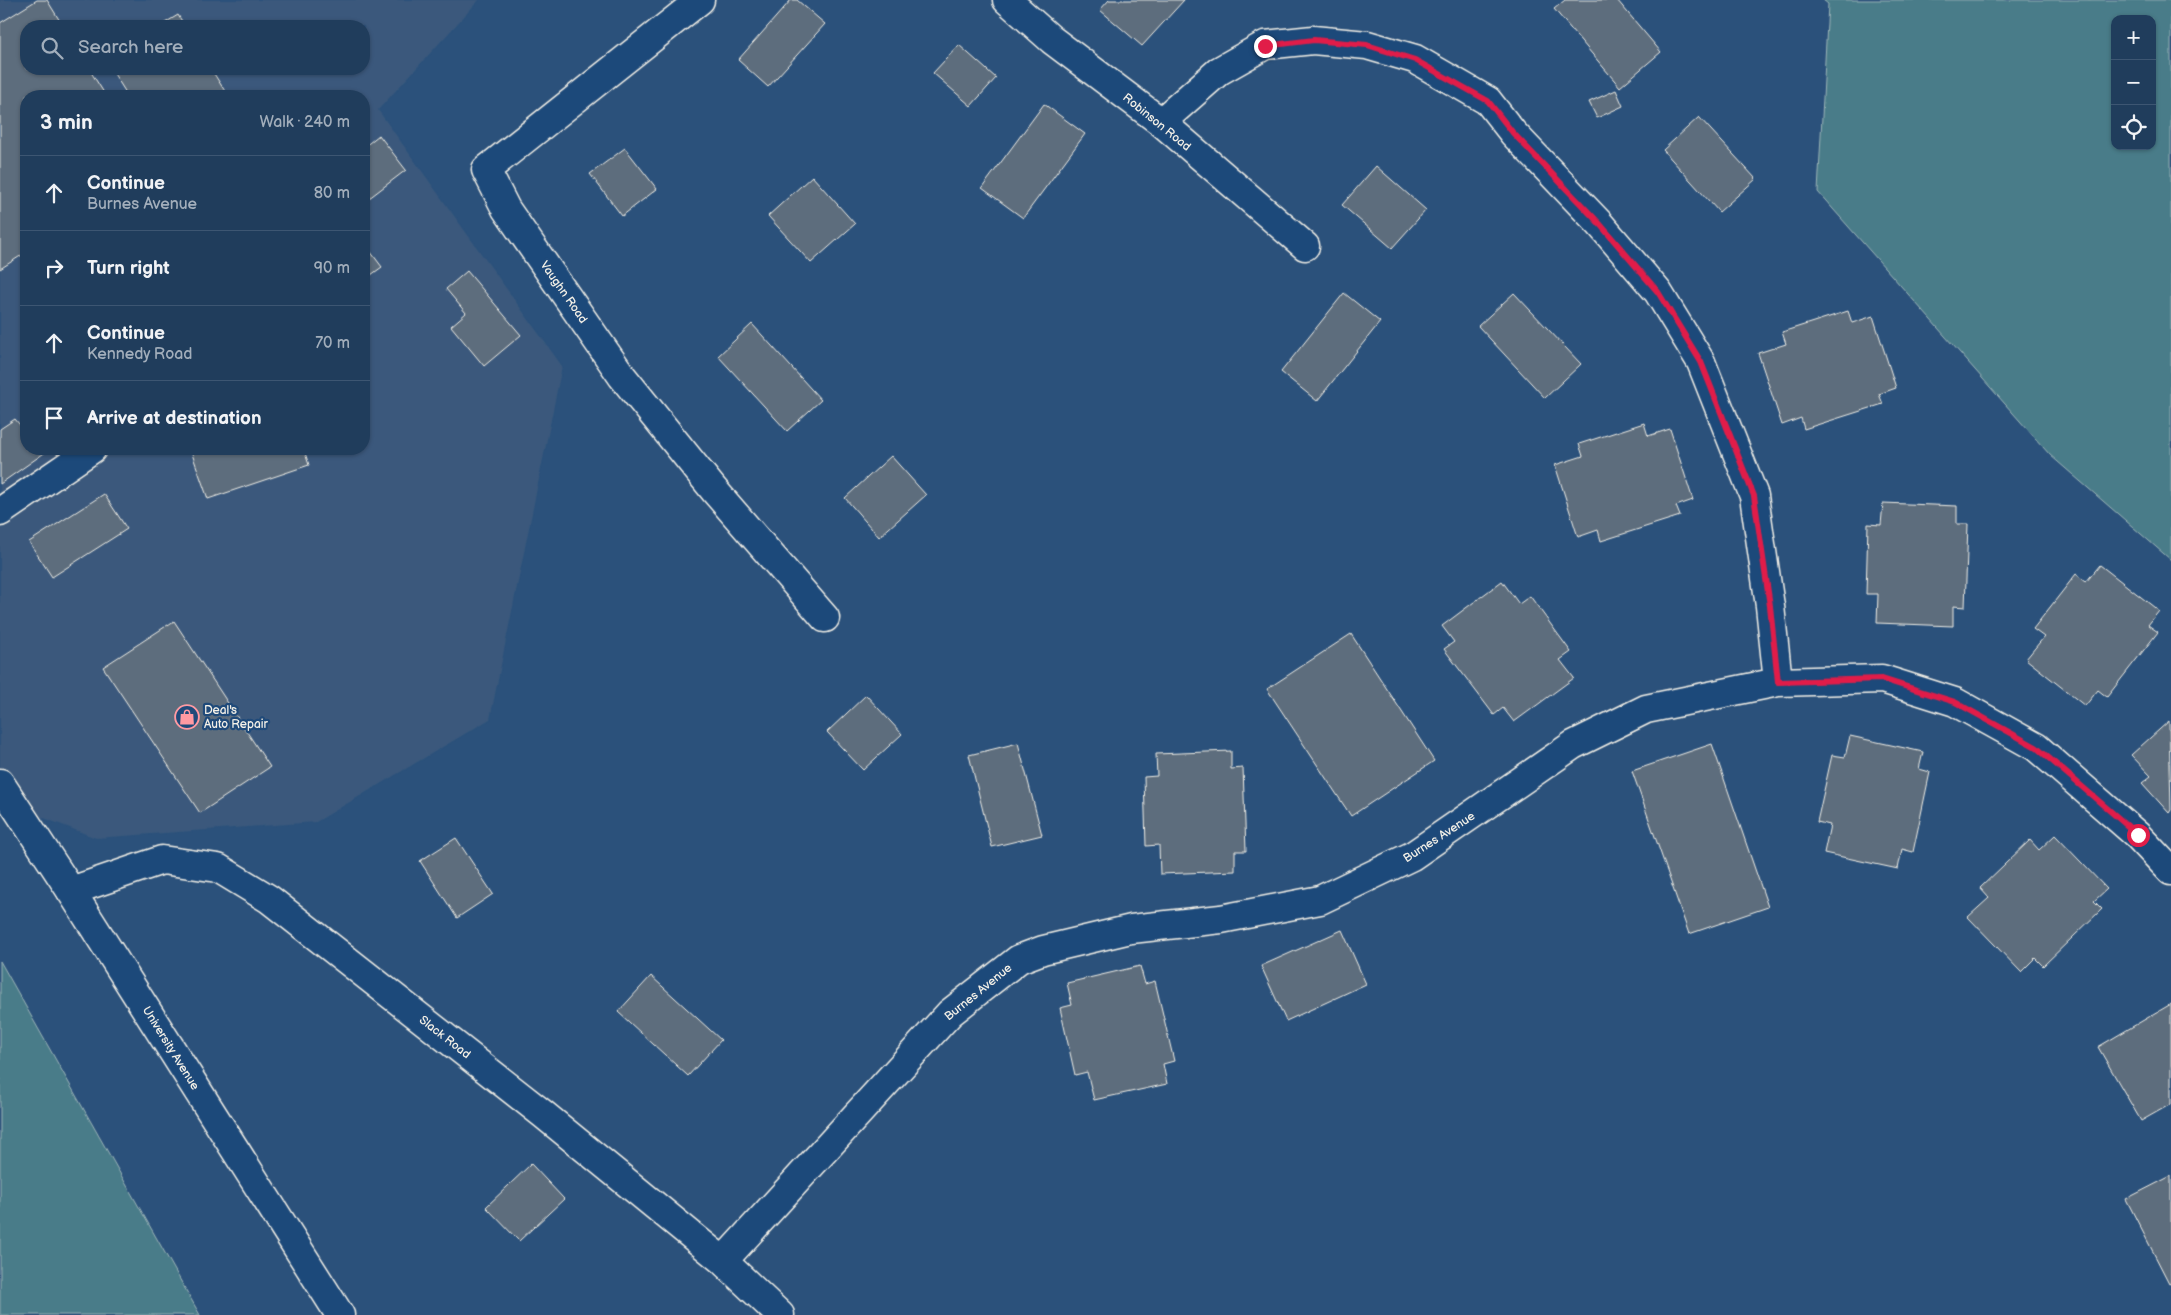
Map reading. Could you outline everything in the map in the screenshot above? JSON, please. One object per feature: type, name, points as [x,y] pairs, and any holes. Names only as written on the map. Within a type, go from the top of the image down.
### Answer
[{"type":"street","name":"Vaughn Road","points":[[700,0],[486,170],[506,209],[622,376],[714,490],[825,618]]},
{"type":"street","name":"Robinson Road","points":[[1007,0],[1052,40],[1161,122],[1305,246]]},
{"type":"street","points":[[1161,122],[1220,71],[1265,46],[1314,40],[1367,45],[1415,60],[1488,101],[1513,133],[1599,223],[1658,292],[1701,362],[1754,496],[1769,597],[1778,682]]},
{"type":"street","points":[[0,512],[83,455]]},
{"type":"street","name":"Burnes Avenue","points":[[723,1261],[950,1013],[1019,959],[1043,950],[1131,929],[1221,918],[1320,900],[1412,856],[1573,745],[1646,709],[1778,682],[1882,679],[1955,702],[2036,747],[2138,835],[2171,871]]},
{"type":"street","name":"University Avenue","points":[[0,783],[71,890],[340,1315]]},
{"type":"street","name":"Slack Road","points":[[71,890],[162,860],[218,868],[269,899],[543,1114],[723,1261],[780,1315]]},
{"type":"shaded area","points":[[0,0],[479,0],[378,110],[562,366],[490,719],[316,822],[96,838],[0,801]]},
{"type":"green space","points":[[1823,0],[2171,0],[2171,560],[2050,455],[1818,192],[1828,4]]},
{"type":"green space","points":[[0,961],[200,1315],[0,1315]]},
{"type":"building","points":[[37,0],[47,0],[59,20],[20,20],[20,75],[93,75],[102,90],[20,90],[20,256],[0,269],[0,23]]},
{"type":"building","points":[[791,0],[797,0],[825,24],[768,87],[738,60]]},
{"type":"building","points":[[1109,0],[1184,0],[1142,46],[1100,10]]},
{"type":"building","points":[[1565,0],[1617,0],[1661,52],[1620,87],[1554,9]]},
{"type":"building","points":[[178,15],[181,20],[170,20]]},
{"type":"building","points":[[959,45],[996,78],[971,106],[933,73]]},
{"type":"building","points":[[115,75],[215,75],[224,90],[124,90]]},
{"type":"building","points":[[1616,90],[1623,106],[1597,118],[1589,102]]},
{"type":"building","points":[[1044,104],[1085,134],[1023,218],[982,188]]},
{"type":"building","points":[[1699,117],[1756,179],[1719,212],[1663,150]]},
{"type":"building","points":[[379,135],[406,170],[370,197],[370,142]]},
{"type":"building","points":[[625,148],[657,189],[622,216],[590,174]]},
{"type":"building","points":[[1376,166],[1426,210],[1392,248],[1342,205]]},
{"type":"building","points":[[812,176],[855,224],[811,263],[768,216]]},
{"type":"building","points":[[370,251],[382,267],[370,276]]},
{"type":"building","points":[[467,271],[521,335],[484,366],[451,326],[466,313],[446,289]]},
{"type":"building","points":[[1344,293],[1380,322],[1317,401],[1281,372]]},
{"type":"building","points":[[1514,293],[1581,364],[1545,398],[1478,326]]},
{"type":"building","points":[[1848,311],[1852,323],[1873,316],[1896,388],[1879,394],[1883,404],[1804,429],[1801,418],[1782,425],[1758,353],[1786,344],[1782,332]]},
{"type":"building","points":[[752,324],[821,400],[787,431],[718,356]]},
{"type":"building","points":[[15,419],[20,425],[20,455],[41,455],[0,484],[0,429]]},
{"type":"building","points":[[1644,423],[1648,436],[1670,429],[1693,500],[1676,506],[1680,516],[1601,541],[1598,530],[1578,537],[1555,465],[1583,456],[1579,444]]},
{"type":"building","points":[[192,455],[306,455],[309,465],[208,499]]},
{"type":"building","points":[[891,456],[926,495],[879,537],[845,498]]},
{"type":"building","points":[[104,494],[127,529],[52,577],[29,542]]},
{"type":"building","points":[[1883,503],[1957,506],[1957,524],[1968,524],[1965,607],[1953,606],[1953,626],[1877,623],[1878,594],[1866,594],[1868,524],[1881,525]]},
{"type":"building","points":[[2100,565],[2159,611],[2148,625],[2158,632],[2107,697],[2098,690],[2085,706],[2026,659],[2044,637],[2033,629],[2076,574],[2086,582]]},
{"type":"building","points":[[1502,581],[1519,604],[1530,596],[1571,652],[1560,660],[1574,678],[1514,722],[1503,708],[1494,715],[1444,649],[1454,642],[1442,626]]},
{"type":"building","name":"Deal's Auto Repair","points":[[174,621],[270,767],[200,813],[103,667]]},
{"type":"building","points":[[1351,634],[1434,761],[1351,816],[1267,689]]},
{"type":"building","points":[[866,695],[902,734],[863,770],[827,732]]},
{"type":"building","points":[[2169,721],[2171,810],[2169,813],[2142,783],[2151,776],[2131,755]]},
{"type":"building","points":[[1850,736],[1923,752],[1919,769],[1930,772],[1913,852],[1902,849],[1898,869],[1824,853],[1830,825],[1817,822],[1832,755],[1845,757]]},
{"type":"building","points":[[1018,743],[1042,835],[992,847],[969,755]]},
{"type":"building","points":[[1712,744],[1768,907],[1689,934],[1632,771]]},
{"type":"building","points":[[1231,751],[1231,769],[1243,768],[1246,851],[1235,851],[1235,871],[1160,874],[1159,845],[1146,846],[1144,777],[1157,776],[1156,754]]},
{"type":"building","points":[[2055,835],[2107,889],[2094,901],[2102,909],[2043,966],[2035,958],[2021,972],[1968,917],[1989,898],[1980,888],[2030,840],[2039,850]]},
{"type":"building","points":[[456,838],[493,894],[457,918],[420,861]]},
{"type":"building","points":[[1342,930],[1366,984],[1286,1021],[1261,966]]},
{"type":"building","points":[[1140,966],[1145,984],[1155,981],[1174,1061],[1163,1064],[1167,1084],[1094,1100],[1087,1072],[1075,1075],[1060,1008],[1072,1005],[1067,983]]},
{"type":"building","points":[[651,976],[721,1040],[688,1076],[618,1012]]},
{"type":"building","points":[[2171,1004],[2171,1104],[2141,1121],[2098,1047]]},
{"type":"building","points":[[531,1164],[564,1199],[519,1241],[486,1207]]},
{"type":"building","points":[[2171,1176],[2171,1282],[2169,1283],[2126,1199]]},
{"type":"place","name":"Deal's Auto Repair","points":[[187,717]]},
{"type":"route","points":[[1265,46],[1314,40],[1367,45],[1415,60],[1488,101],[1513,133],[1599,223],[1658,292],[1701,362],[1754,496],[1770,606],[1778,682],[1882,679],[1955,702],[2036,747],[2138,835]]}]
